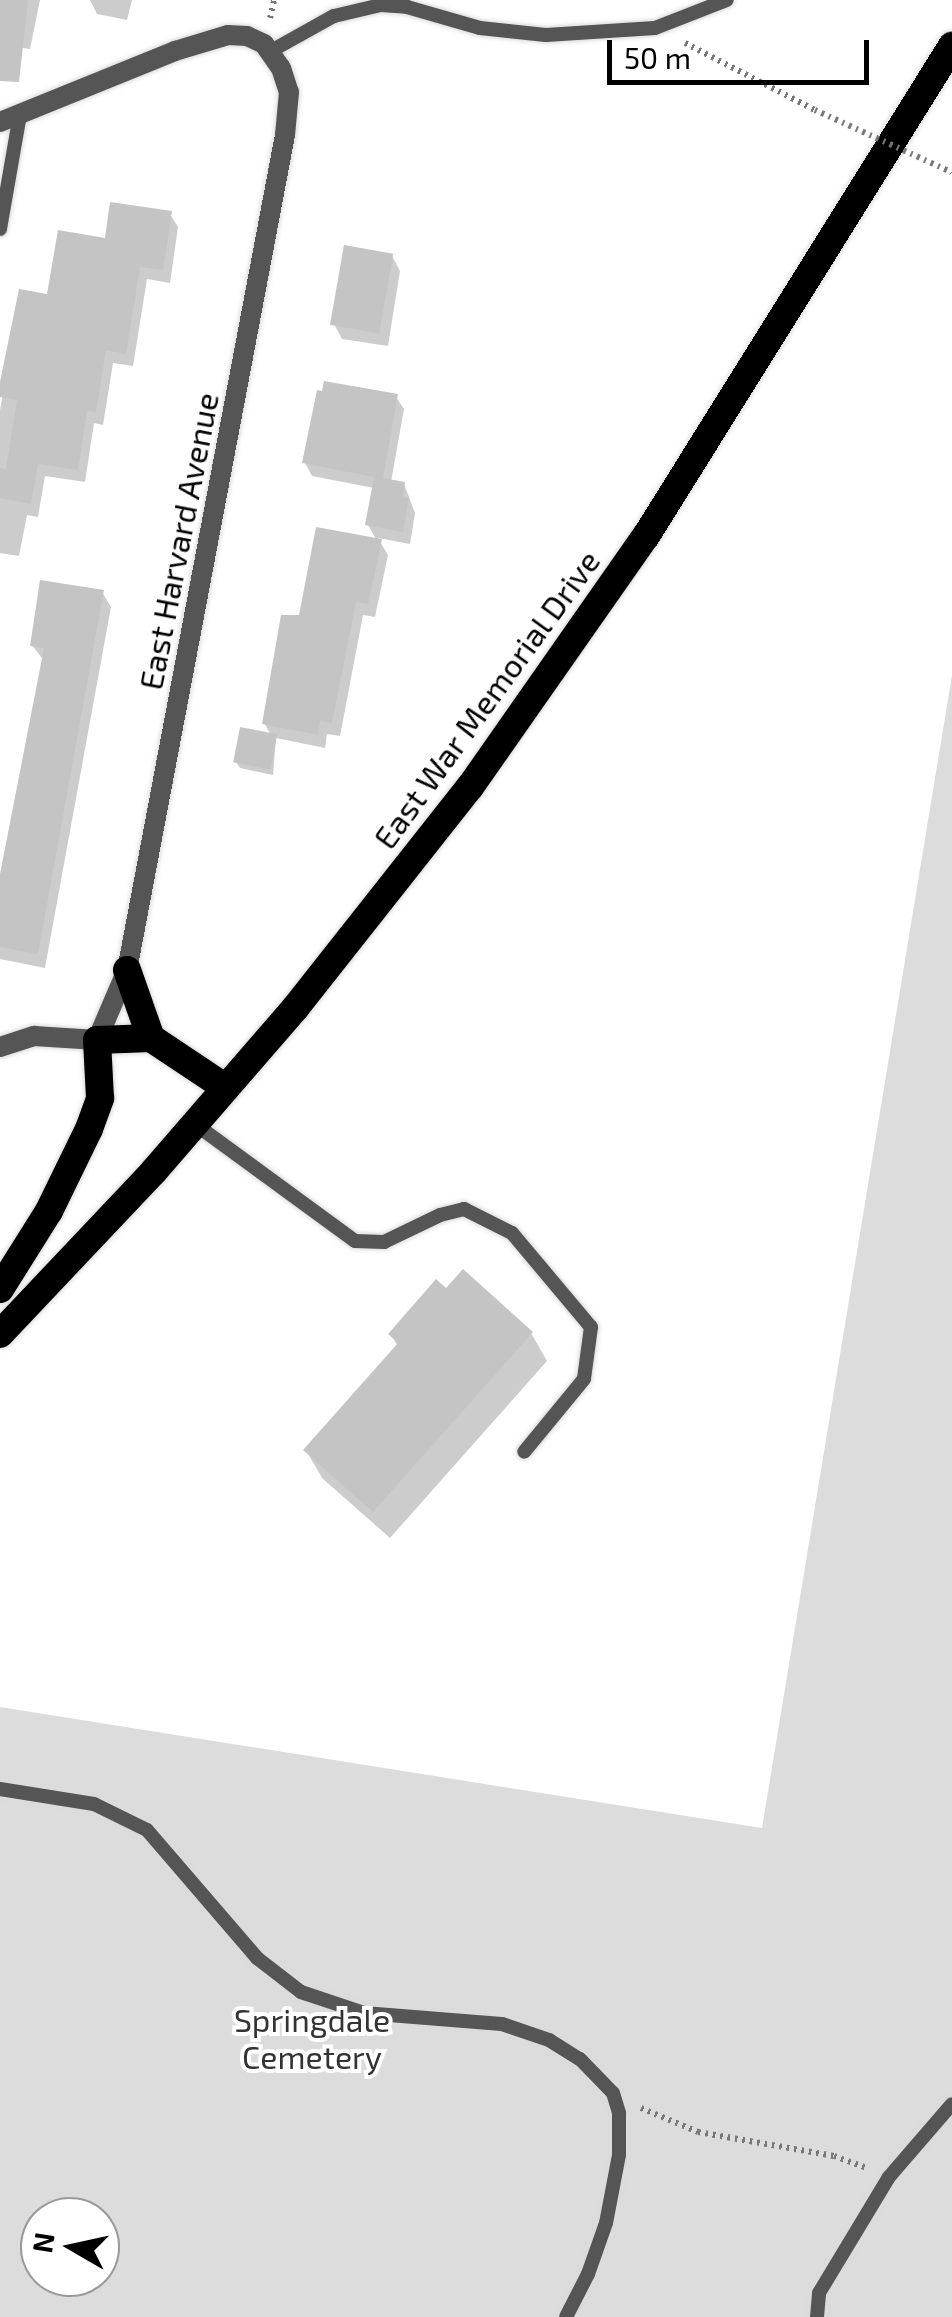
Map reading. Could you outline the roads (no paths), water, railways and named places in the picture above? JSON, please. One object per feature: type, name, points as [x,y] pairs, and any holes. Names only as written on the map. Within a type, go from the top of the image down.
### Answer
[{"type":"highway","name":"East War Memorial Drive","points":[[0,1334],[195,1124],[410,865],[610,588],[952,46]]},
{"type":"highway","points":[[127,970],[152,1038],[226,1088]]},
{"type":"highway","points":[[0,1290],[49,1211],[90,1129],[100,1098],[97,1040],[152,1038]]},
{"type":"street","points":[[10,118],[216,37],[247,36],[271,52]]},
{"type":"street","name":"East Harvard Avenue","points":[[97,1040],[127,970],[288,118],[288,84],[271,52]]},
{"type":"street","points":[[0,1046],[34,1036],[97,1040]]},
{"type":"lane","points":[[271,52],[334,16],[381,5],[406,7],[480,28],[546,36],[655,28],[727,0]]},
{"type":"lane","points":[[0,229],[10,118]]},
{"type":"lane","points":[[195,1124],[355,1242],[384,1242],[440,1215],[464,1209],[512,1233],[590,1327],[584,1379],[524,1452]]},
{"type":"lane","points":[[0,1789],[94,1804],[147,1830],[257,1958],[301,1992],[364,2013],[502,2024],[549,2040],[580,2059],[613,2093],[619,2113],[619,2155],[614,2196],[588,2274],[566,2317]]},
{"type":"lane","points":[[816,2317],[819,2293],[888,2177],[952,2104]]},
{"type":"park label","name":"Springdale Cemetery","points":[[312,2038]]}]
